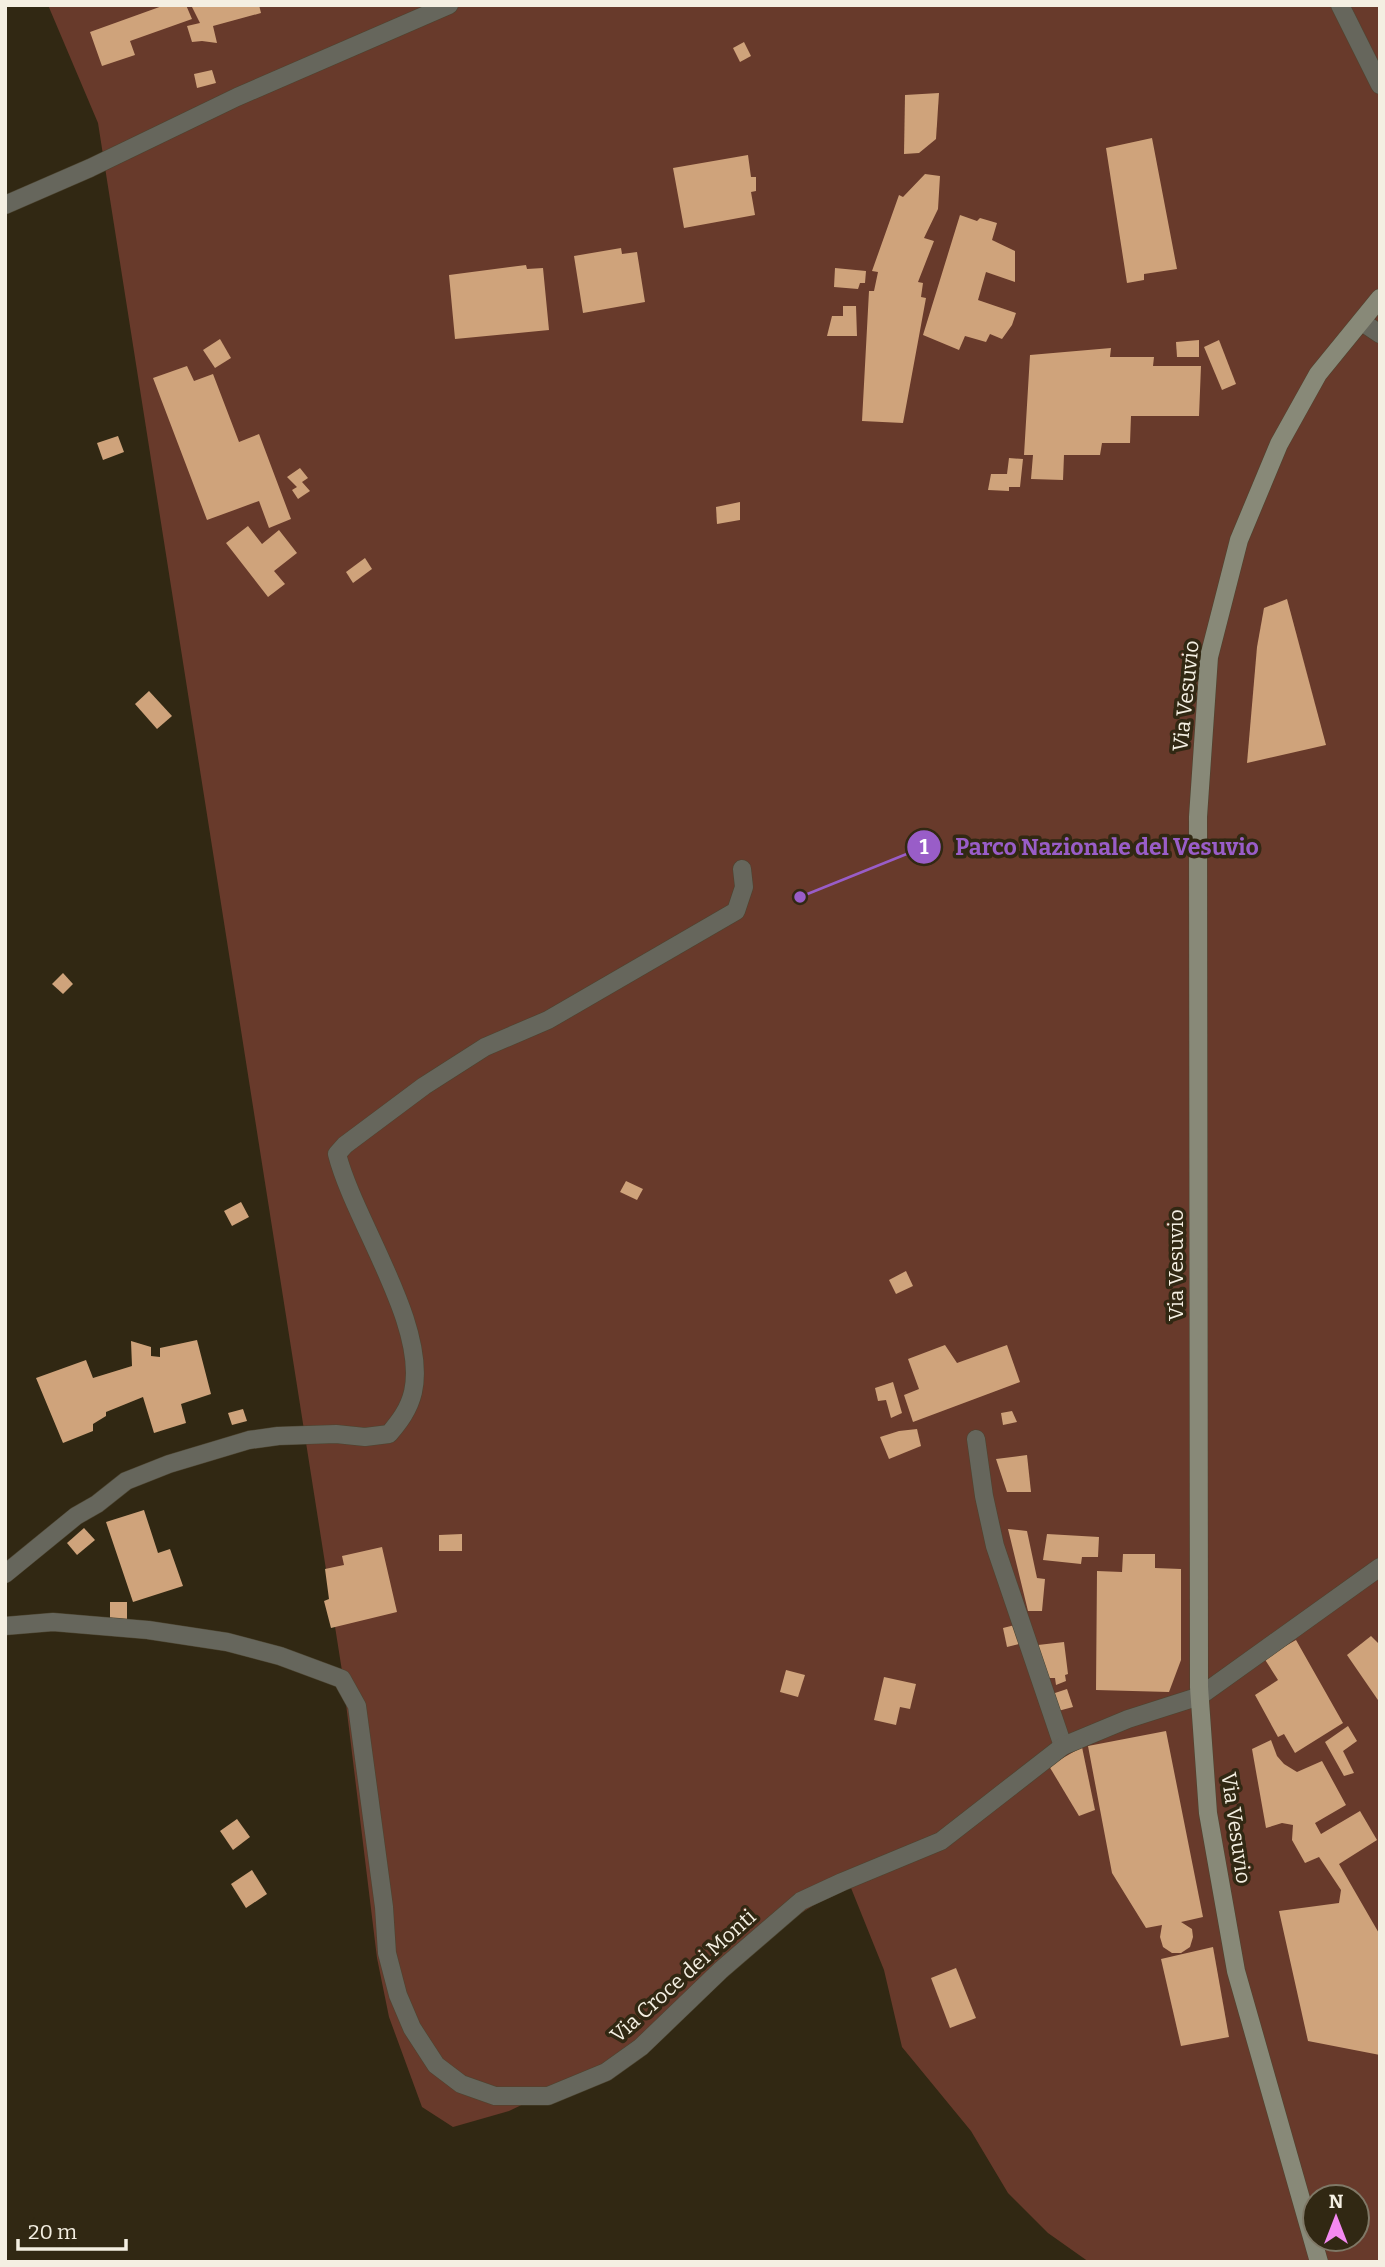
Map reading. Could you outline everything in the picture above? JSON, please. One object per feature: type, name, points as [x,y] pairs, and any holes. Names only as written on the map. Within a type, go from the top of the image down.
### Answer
[{"type":"street","points":[[5,205],[90,168],[237,97],[449,5]]},
{"type":"street","points":[[1340,5],[1380,85]]},
{"type":"street","name":"Via Vesuvio","points":[[1319,2262],[1236,1971],[1208,1813],[1200,1696],[1198,817],[1209,657],[1239,540],[1279,444],[1318,374],[1380,298]]},
{"type":"street","points":[[1362,323],[1380,334]]},
{"type":"street","points":[[5,1574],[76,1516],[97,1504],[126,1481],[169,1464],[249,1440],[278,1436],[336,1434],[365,1437],[389,1434],[403,1418],[412,1393],[414,1351],[390,1283],[342,1173],[337,1154],[345,1145],[424,1086],[485,1047],[548,1020],[736,911],[744,887],[742,869]]},
{"type":"street","points":[[976,1439],[995,1546],[1063,1746]]},
{"type":"street","name":"Via Croce dei Monti","points":[[5,1626],[53,1622],[148,1630],[214,1640],[280,1656],[342,1679],[357,1706],[384,1907],[387,1953],[398,1995],[412,2028],[436,2066],[461,2084],[495,2096],[548,2096],[606,2072],[641,2047],[721,1970],[801,1901],[941,1841],[1063,1746],[1128,1719],[1200,1696],[1380,1567]]},
{"type":"shaded area","points":[[48,5],[1380,5],[1380,2262],[1089,2262],[1048,2233],[1008,2193],[971,2131],[902,2047],[884,1970],[849,1883],[757,1941],[655,2041],[509,2111],[453,2127],[422,2107],[389,2017],[377,1958],[342,1671],[98,123]]},
{"type":"building","points":[[165,5],[186,5],[192,19],[130,41],[135,55],[102,66],[90,32]]},
{"type":"building","points":[[259,5],[261,13],[213,26],[217,43],[192,42],[187,26],[200,23],[192,7]]},
{"type":"building","points":[[744,42],[751,56],[740,62],[733,48]]},
{"type":"building","points":[[212,70],[216,83],[197,88],[194,74]]},
{"type":"building","points":[[939,93],[936,139],[919,153],[904,154],[905,95]]},
{"type":"building","points":[[1152,138],[1177,269],[1144,274],[1144,280],[1127,283],[1106,148]]},
{"type":"building","points":[[748,155],[751,177],[756,177],[756,191],[751,192],[755,215],[684,228],[673,168]]},
{"type":"building","points":[[925,174],[940,176],[938,209],[924,238],[934,241],[918,282],[923,283],[921,297],[926,298],[903,423],[862,421],[869,291],[874,291],[878,272],[872,271],[899,195],[903,197]]},
{"type":"building","points":[[960,215],[977,221],[980,218],[997,223],[992,240],[1015,251],[1015,282],[986,272],[978,300],[1016,313],[1012,325],[1002,339],[990,334],[986,342],[965,336],[959,350],[923,335]]},
{"type":"building","points":[[621,248],[622,254],[637,252],[645,302],[583,313],[574,256]]},
{"type":"building","points":[[526,265],[527,269],[543,268],[549,330],[455,339],[449,275]]},
{"type":"building","points":[[835,268],[866,271],[865,283],[860,283],[858,289],[834,287]]},
{"type":"building","points":[[843,306],[856,306],[857,336],[827,336],[832,316],[843,316]]},
{"type":"building","points":[[220,339],[231,358],[215,368],[203,350]]},
{"type":"building","points":[[1199,340],[1199,357],[1177,357],[1176,342]]},
{"type":"building","points":[[1219,340],[1236,384],[1222,390],[1204,347]]},
{"type":"building","points":[[1111,348],[1110,357],[1154,357],[1153,366],[1201,366],[1199,416],[1131,416],[1130,443],[1102,443],[1100,455],[1064,455],[1063,480],[1031,479],[1033,455],[1024,455],[1030,355]]},
{"type":"building","points":[[187,366],[194,381],[213,374],[239,442],[259,434],[291,519],[269,528],[259,501],[207,520],[153,378]]},
{"type":"building","points":[[118,436],[124,452],[103,460],[97,443]]},
{"type":"building","points":[[1009,458],[1023,459],[1020,487],[1009,487],[1009,491],[988,490],[991,474],[1007,474]]},
{"type":"building","points":[[300,468],[308,478],[302,482],[310,491],[298,499],[292,490],[297,487],[287,477]]},
{"type":"building","points":[[740,502],[740,520],[717,524],[716,507]]},
{"type":"building","points":[[248,526],[262,544],[279,530],[297,553],[274,571],[285,584],[268,597],[226,543]]},
{"type":"building","points":[[365,558],[372,569],[353,583],[346,572]]},
{"type":"building","points":[[1287,599],[1326,745],[1247,763],[1257,647],[1264,608]]},
{"type":"building","points":[[149,691],[172,716],[157,729],[135,704]]},
{"type":"building","points":[[63,973],[73,984],[63,994],[52,984]]},
{"type":"building","points":[[626,1181],[643,1189],[637,1200],[620,1192]]},
{"type":"building","points":[[241,1202],[249,1217],[232,1226],[224,1211]]},
{"type":"building","points":[[906,1271],[913,1286],[896,1294],[889,1280]]},
{"type":"building","points":[[197,1340],[211,1394],[181,1404],[186,1423],[154,1433],[143,1397],[106,1412],[106,1416],[93,1424],[93,1431],[63,1443],[36,1378],[86,1360],[93,1378],[132,1366],[131,1341],[151,1347],[151,1356],[160,1357],[160,1348]]},
{"type":"building","points":[[945,1345],[957,1363],[1007,1345],[1020,1382],[913,1422],[904,1395],[919,1389],[908,1359]]},
{"type":"building","points":[[893,1382],[902,1413],[891,1418],[886,1400],[878,1401],[875,1388]]},
{"type":"building","points":[[243,1409],[247,1421],[232,1425],[228,1413]]},
{"type":"building","points":[[1012,1411],[1017,1422],[1003,1425],[1001,1413]]},
{"type":"building","points":[[917,1429],[921,1446],[889,1459],[880,1437]]},
{"type":"building","points":[[1027,1455],[1031,1492],[1007,1492],[996,1459]]},
{"type":"building","points":[[144,1510],[158,1553],[170,1549],[183,1586],[133,1602],[106,1522]]},
{"type":"building","points":[[84,1528],[95,1540],[77,1555],[67,1543]]},
{"type":"building","points":[[1008,1529],[1027,1531],[1037,1578],[1045,1579],[1042,1611],[1028,1611]]},
{"type":"building","points":[[462,1534],[462,1551],[439,1551],[439,1535]]},
{"type":"building","points":[[1047,1534],[1099,1537],[1098,1557],[1082,1557],[1081,1564],[1043,1560]]},
{"type":"building","points":[[382,1547],[397,1612],[331,1628],[324,1601],[329,1599],[325,1569],[344,1565],[342,1556]]},
{"type":"building","points":[[1123,1554],[1155,1554],[1155,1568],[1181,1569],[1181,1660],[1169,1692],[1096,1690],[1097,1571],[1122,1572]]},
{"type":"building","points":[[110,1602],[127,1602],[127,1619],[110,1619]]},
{"type":"building","points":[[1015,1625],[1019,1644],[1007,1647],[1003,1628]]},
{"type":"building","points":[[1371,1636],[1380,1645],[1380,1703],[1347,1655]]},
{"type":"building","points":[[1296,1640],[1343,1723],[1295,1753],[1284,1734],[1278,1737],[1255,1695],[1278,1680],[1264,1658]]},
{"type":"building","points":[[1064,1642],[1068,1674],[1065,1675],[1066,1681],[1056,1685],[1055,1678],[1047,1678],[1038,1645]]},
{"type":"building","points":[[786,1670],[805,1675],[798,1697],[780,1692]]},
{"type":"building","points":[[884,1677],[916,1684],[910,1709],[900,1707],[896,1725],[874,1720]]},
{"type":"building","points":[[1067,1689],[1073,1707],[1058,1711],[1052,1694]]},
{"type":"building","points":[[1348,1726],[1357,1741],[1343,1751],[1354,1773],[1344,1776],[1325,1742]]},
{"type":"building","points":[[1166,1731],[1203,1917],[1181,1922],[1192,1929],[1193,1937],[1190,1947],[1181,1953],[1172,1953],[1163,1947],[1160,1937],[1162,1925],[1146,1928],[1112,1873],[1088,1746]]},
{"type":"building","points":[[1271,1740],[1277,1756],[1297,1772],[1322,1761],[1346,1805],[1315,1823],[1321,1834],[1360,1811],[1377,1840],[1339,1864],[1380,1935],[1380,2055],[1308,2041],[1279,1911],[1339,1903],[1341,1890],[1319,1857],[1305,1863],[1292,1840],[1293,1825],[1282,1823],[1266,1828],[1252,1749]]},
{"type":"building","points":[[1082,1747],[1095,1810],[1079,1816],[1049,1766]]},
{"type":"building","points":[[237,1819],[250,1837],[233,1850],[220,1831]]},
{"type":"building","points":[[252,1870],[267,1894],[246,1908],[231,1884]]},
{"type":"building","points":[[1213,1947],[1229,2037],[1181,2046],[1161,1959]]},
{"type":"building","points":[[956,1968],[976,2018],[950,2028],[931,1978]]},
{"type":"place","name":"Parco Nazionale del Vesuvio","points":[[800,897]]}]
